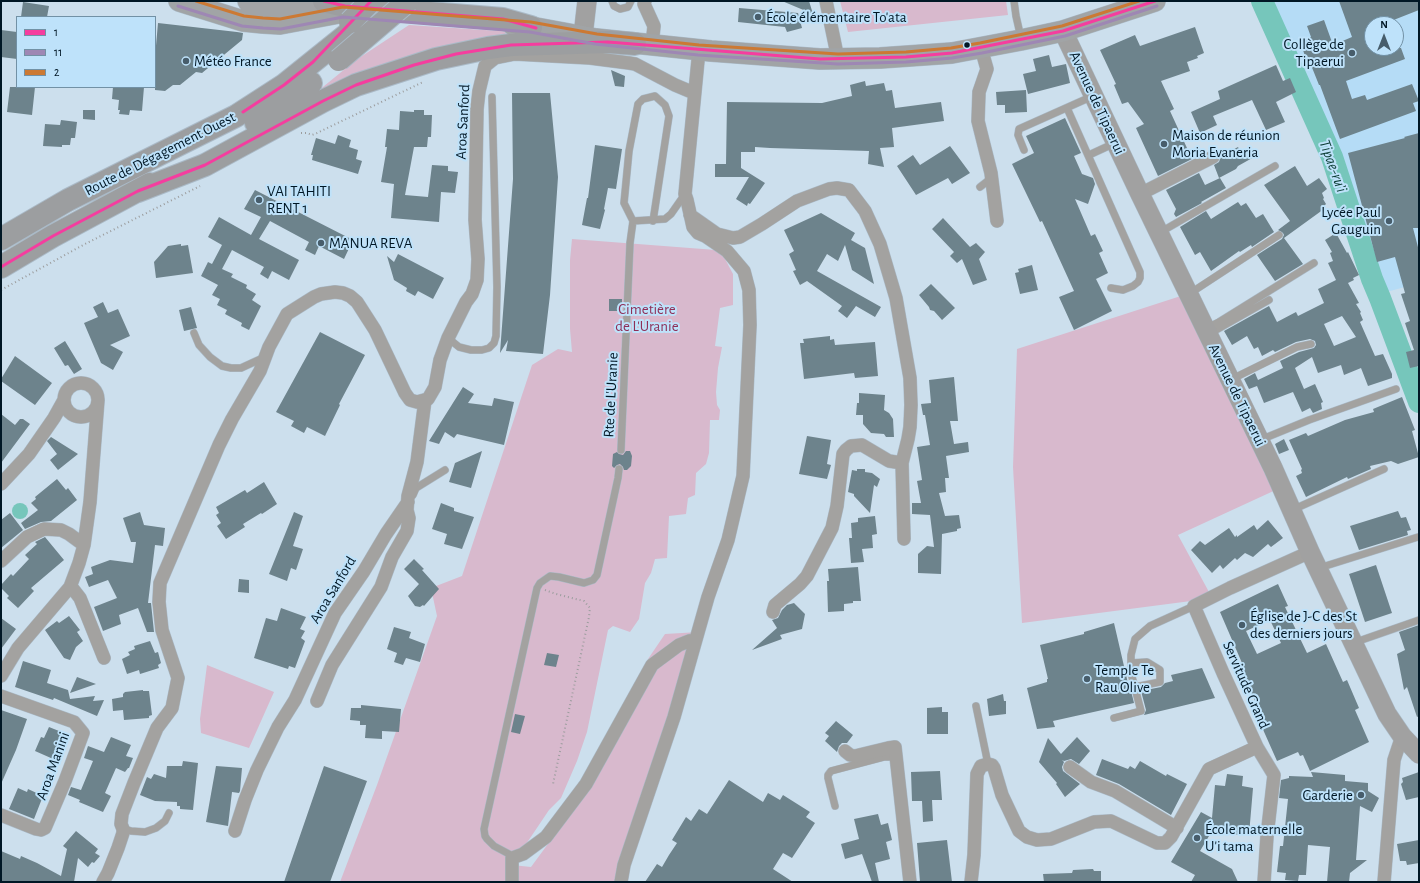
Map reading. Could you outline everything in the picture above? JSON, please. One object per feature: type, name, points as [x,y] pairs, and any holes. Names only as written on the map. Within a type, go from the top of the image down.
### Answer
[{"type":"highway","points":[[324,1],[345,6],[503,18],[531,27]]},
{"type":"highway","points":[[350,21],[372,1]]},
{"type":"highway","points":[[350,21],[387,1]]},
{"type":"highway","name":"Route de Dégagement Ouest","points":[[1,267],[58,233],[138,191],[266,116],[289,100],[339,60],[408,1]]},
{"type":"highway","name":"Route de Dégagement Ouest","points":[[1,239],[75,197],[236,116],[284,85],[313,62],[350,21]]},
{"type":"highway","points":[[138,191],[205,165],[323,101],[356,85],[429,61],[511,45],[608,42],[644,44]]},
{"type":"main road","points":[[179,1],[243,21],[263,23],[280,24],[350,21],[455,20],[531,27],[582,36],[700,50],[838,59],[906,57],[952,53],[981,48],[1063,31],[1155,1]]},
{"type":"main road","points":[[218,1],[249,2],[257,9],[266,12],[274,10],[284,3],[350,21]]},
{"type":"main road","points":[[305,1],[350,21]]},
{"type":"main road","points":[[582,36],[587,1]]},
{"type":"main road","name":"Avenue de Tipaerui","points":[[1063,31],[1115,143],[1259,440],[1387,714],[1402,736],[1419,754]]},
{"type":"street","points":[[644,44],[654,26],[644,4],[645,1]]},
{"type":"street","points":[[826,1],[838,59]]},
{"type":"street","points":[[981,48],[986,69],[979,92],[978,121],[991,173],[997,221]]},
{"type":"street","points":[[621,882],[624,865],[674,717],[695,640],[728,540],[744,476],[750,325],[749,290],[744,271],[727,251],[706,236],[698,234],[693,227],[685,194],[694,93],[700,50]]},
{"type":"street","name":"Aroa Sanford","points":[[425,400],[432,394],[435,387],[439,367],[448,338],[478,280],[475,220],[478,109],[479,92],[485,66],[495,58],[516,54],[590,58],[629,63],[635,64],[675,85],[694,93]]},
{"type":"street","points":[[1140,194],[1213,157]]},
{"type":"street","points":[[690,215],[717,234],[733,238],[740,236],[762,224],[797,201],[829,189],[837,188],[849,190],[865,210],[880,244],[896,298],[907,356],[911,405],[908,439],[902,463],[904,539]]},
{"type":"street","points":[[103,882],[108,873],[123,833],[121,824],[122,814],[157,728],[172,708],[178,678],[162,630],[159,602],[160,584],[219,445],[232,419],[260,371],[269,347],[287,314],[314,297],[329,293],[343,293],[357,302],[375,330],[405,393],[410,400],[417,402],[425,400],[417,462],[412,478],[407,506],[409,518],[407,531],[392,558],[381,587],[332,665],[317,701]]},
{"type":"street","points":[[1,484],[29,454],[54,418],[68,389],[80,383],[93,388],[97,394],[98,400],[90,502],[84,545],[79,563],[70,587],[18,648],[1,676]]},
{"type":"street","points":[[64,400],[70,413],[83,417],[91,414],[96,408],[98,400]]},
{"type":"street","points":[[54,418],[61,414],[70,413]]},
{"type":"street","points":[[83,417],[90,428],[94,446]]},
{"type":"street","points":[[773,612],[775,605],[800,584],[807,576],[832,528],[837,506],[843,454],[846,450],[852,446],[862,445],[889,461],[902,463]]},
{"type":"street","name":"Aroa Sanford","points":[[235,831],[257,770],[278,727],[295,700],[335,613],[364,571],[386,534],[407,506]]},
{"type":"street","points":[[1,561],[27,536],[44,529],[61,530],[73,536],[84,545]]},
{"type":"street","points":[[1194,606],[1230,588],[1314,560]]},
{"type":"street","points":[[70,587],[73,588],[80,598],[104,658]]},
{"type":"street","name":"Servitude Grand","points":[[988,764],[992,765],[994,768],[1002,795],[1019,831],[1023,836],[1037,840],[1051,839],[1094,822],[1111,821],[1157,843],[1165,843],[1171,837],[1209,769],[1257,747],[1194,606]]},
{"type":"street","points":[[512,882],[512,858],[523,854],[546,837],[586,784],[652,665],[679,645],[689,640],[695,640]]},
{"type":"street","name":"Aroa Manini","points":[[1,696],[74,722],[84,733],[45,828],[41,830],[36,829],[1,815]]},
{"type":"street","points":[[1384,882],[1394,760],[1402,736]]},
{"type":"street","points":[[845,751],[850,755],[855,756],[895,747],[910,882]]},
{"type":"street","points":[[1257,747],[1274,775],[1267,836],[1264,882]]},
{"type":"street","points":[[970,882],[974,855],[977,774],[981,766],[988,764]]},
{"type":"street","points":[[1070,767],[1091,782],[1115,791],[1176,828]]},
{"type":"lane","points":[[612,1],[614,6],[620,9],[628,7],[631,1]]},
{"type":"lane","points":[[1014,1],[1021,40]]},
{"type":"lane","points":[[448,338],[459,347],[471,350],[482,350],[489,348],[494,343],[496,336],[497,288],[492,96]]},
{"type":"lane","points":[[653,221],[669,116],[665,106],[655,96],[643,99],[638,104],[629,151],[624,203],[633,221],[653,221],[665,219],[671,214],[685,194]]},
{"type":"lane","points":[[1024,150],[1018,134],[1019,129],[1094,96]]},
{"type":"lane","points":[[1067,108],[1140,272],[1140,278],[1133,286],[1124,290],[1111,288]]},
{"type":"lane","points":[[1089,155],[1115,143]]},
{"type":"lane","points":[[1159,233],[1275,166]]},
{"type":"lane","points":[[980,186],[989,180],[991,173]]},
{"type":"lane","name":"Rte de L'Uranie","points":[[621,450],[630,251],[633,221]]},
{"type":"lane","points":[[1188,295],[1279,235]]},
{"type":"lane","points":[[1206,332],[1219,322],[1314,263]]},
{"type":"lane","points":[[1206,332],[1269,300]]},
{"type":"lane","points":[[194,333],[199,345],[210,357],[222,366],[241,368],[265,357]]},
{"type":"lane","points":[[1230,380],[1297,347],[1311,344]]},
{"type":"lane","points":[[1259,440],[1309,420],[1396,389]]},
{"type":"lane","points":[[512,858],[510,854],[494,846],[487,839],[484,829],[537,588],[540,583],[550,576],[584,583],[593,580],[597,574],[619,469]]},
{"type":"lane","points":[[1292,510],[1384,469]]},
{"type":"lane","name":"Aroa Sanford","points":[[407,506],[416,488],[445,470]]},
{"type":"lane","points":[[1314,560],[1418,537]]},
{"type":"lane","points":[[1114,718],[1141,711],[1131,673],[1131,655],[1135,639],[1150,626],[1194,606]]},
{"type":"lane","points":[[1353,643],[1419,620]]},
{"type":"lane","points":[[1131,663],[1147,662],[1160,670],[1160,682],[1135,688]]},
{"type":"lane","points":[[976,706],[988,764]]},
{"type":"lane","points":[[835,806],[828,778],[831,771],[884,756],[896,756]]},
{"type":"lane","points":[[122,827],[131,831],[145,832],[156,828],[164,821],[169,813]]},
{"type":"path","points":[[295,135],[301,133],[312,135],[317,133],[424,82]]},
{"type":"path","points":[[1,290],[85,244],[202,185]]},
{"type":"path","points":[[540,583],[545,590],[556,594],[578,598],[589,606],[589,617],[553,784]]},
{"type":"shaded area","name":"Lycée Paul Gauguin","points":[[1263,1],[1419,1],[1419,283],[1383,293],[1340,159],[1315,98]]},
{"type":"shaded area","points":[[20,503],[27,508],[28,511],[23,518],[20,519],[13,514],[12,511],[17,504]]},
{"type":"green space","points":[[840,1],[1006,1],[1008,15],[848,32]]},
{"type":"green space","points":[[409,25],[514,32],[484,38],[291,113],[356,60]]},
{"type":"green space","name":"Cimetière de L'Uranie","points":[[572,239],[716,250],[724,257],[733,274],[733,305],[720,308],[715,346],[722,347],[716,392],[717,405],[720,410],[719,420],[710,420],[709,453],[706,464],[696,473],[695,495],[688,498],[686,514],[669,516],[667,558],[655,559],[651,573],[645,583],[639,619],[630,632],[613,626],[608,630],[587,732],[577,761],[561,798],[549,810],[512,865],[531,867],[584,795],[648,659],[665,634],[699,632],[620,882],[340,882],[377,785],[437,616],[431,588],[462,576],[532,365],[558,349],[572,352],[570,329],[570,260]]},
{"type":"green space","points":[[1187,294],[1280,488],[1178,535],[1209,592],[1191,601],[1022,623],[1013,467],[1017,349]]},
{"type":"green space","points":[[207,665],[274,692],[249,748],[201,733],[200,719]]},
{"type":"building","name":"École élémentaire To'ata","points":[[782,1],[809,1],[813,14]]},
{"type":"building","points":[[1339,1],[1419,1],[1419,10],[1404,16],[1364,16],[1364,56],[1404,56],[1405,59],[1346,81],[1352,99],[1365,95],[1367,100],[1412,84],[1419,101],[1413,103],[1416,111],[1340,139],[1320,85],[1307,55],[1305,56],[1300,41],[1311,37],[1307,26],[1324,20],[1333,45],[1352,37]]},
{"type":"building","points":[[23,2],[49,6],[47,16],[21,16]]},
{"type":"building","name":"École élémentaire To'ata","points":[[739,8],[798,13],[802,28],[787,32],[785,27],[738,22]]},
{"type":"building","points":[[158,23],[243,33],[242,40],[202,73],[196,72],[180,85],[173,85],[165,91],[155,90]]},
{"type":"building","points":[[1195,27],[1204,53],[1197,56],[1198,58],[1187,62],[1190,71],[1161,81],[1174,109],[1170,111],[1192,159],[1158,176],[1136,128],[1144,124],[1128,102],[1122,104],[1114,85],[1116,84],[1100,50],[1135,35],[1140,46]]},
{"type":"building","points":[[1,30],[16,32],[16,59],[1,57]]},
{"type":"building","points":[[1049,55],[1052,67],[1066,64],[1070,83],[1028,94],[1023,74],[1036,71],[1033,59]]},
{"type":"building","points":[[1276,65],[1283,81],[1290,78],[1296,92],[1276,102],[1285,122],[1266,130],[1252,100],[1213,116],[1217,125],[1200,133],[1191,112],[1220,99],[1218,91]]},
{"type":"building","points":[[611,70],[625,76],[624,87],[615,86]]},
{"type":"building","points":[[865,81],[866,86],[884,83],[886,91],[892,90],[895,108],[941,102],[944,121],[892,128],[894,147],[880,148],[884,167],[868,164],[869,151],[755,147],[755,152],[741,152],[741,168],[765,183],[747,206],[736,199],[749,177],[715,177],[715,164],[726,164],[727,102],[822,103],[852,96],[850,85]]},
{"type":"building","points":[[10,87],[35,88],[32,115],[7,112]]},
{"type":"building","points":[[113,88],[144,88],[142,111],[130,110],[129,115],[119,114],[119,100],[112,99]]},
{"type":"building","points":[[1026,90],[1027,112],[1005,113],[1005,105],[997,105],[996,92]]},
{"type":"building","points":[[512,93],[550,93],[558,177],[550,295],[543,354],[506,351],[508,340],[500,353],[513,179]]},
{"type":"building","points":[[83,110],[95,110],[95,120],[83,119]]},
{"type":"building","points":[[414,110],[424,110],[424,115],[432,115],[431,137],[428,137],[427,147],[414,147],[405,195],[428,197],[432,165],[448,166],[448,171],[458,172],[455,193],[441,192],[439,222],[391,218],[394,184],[381,182],[387,147],[385,147],[387,129],[399,130],[400,111],[414,112]]},
{"type":"building","points":[[1065,118],[1081,153],[1074,156],[1082,174],[1093,178],[1095,184],[1088,204],[1075,199],[1091,236],[1095,234],[1103,251],[1099,253],[1108,273],[1096,279],[1112,311],[1074,330],[1059,297],[1074,291],[1042,221],[1040,222],[1012,164],[1034,153],[1026,136]]},
{"type":"building","points":[[61,120],[77,122],[75,138],[71,138],[70,145],[62,145],[62,147],[43,146],[45,124],[60,125]]},
{"type":"building","points":[[1419,133],[1419,228],[1413,228],[1419,251],[1419,366],[1410,368],[1406,352],[1414,350],[1405,323],[1410,321],[1401,294],[1405,293],[1395,257],[1377,262],[1348,153]]},
{"type":"building","points":[[338,135],[351,140],[349,147],[358,150],[356,159],[362,161],[358,174],[312,160],[313,155],[311,155],[316,138],[335,144]]},
{"type":"building","points":[[595,145],[622,149],[616,189],[608,188],[605,210],[600,229],[582,225],[588,198]]},
{"type":"building","points":[[950,146],[970,173],[952,184],[948,178],[916,195],[897,166],[913,155],[920,165]]},
{"type":"building","points":[[1238,147],[1241,153],[1249,149],[1254,157],[1219,178],[1214,165],[1219,162],[1221,156]]},
{"type":"building","points":[[1295,166],[1307,186],[1319,178],[1327,189],[1322,193],[1326,204],[1323,207],[1324,209],[1284,238],[1303,264],[1275,281],[1257,255],[1282,239],[1284,235],[1278,230],[1290,221],[1264,185]]},
{"type":"building","points":[[1199,173],[1205,185],[1220,178],[1226,188],[1176,217],[1174,214],[1176,209],[1166,190]]},
{"type":"building","points":[[255,190],[353,240],[344,259],[319,246],[315,255],[305,250],[309,242],[270,221],[259,239],[299,260],[289,280],[272,271],[268,279],[260,274],[264,267],[232,250],[222,269],[233,274],[231,277],[247,285],[246,288],[256,294],[252,300],[261,306],[249,330],[241,326],[242,323],[225,314],[227,310],[217,305],[220,299],[212,295],[218,285],[201,276],[208,262],[212,264],[222,245],[208,237],[219,217],[251,235],[261,217],[244,209]]},
{"type":"building","points":[[1238,202],[1241,206],[1246,203],[1256,218],[1263,214],[1274,232],[1252,247],[1251,245],[1240,252],[1239,251],[1211,271],[1200,252],[1195,255],[1180,227],[1206,211],[1211,219]]},
{"type":"building","points":[[821,213],[855,233],[851,240],[865,248],[874,284],[852,270],[845,245],[838,261],[827,254],[817,271],[881,307],[875,317],[856,306],[847,318],[838,311],[842,306],[807,281],[800,285],[793,271],[796,270],[789,254],[794,251],[784,230]]},
{"type":"building","points":[[943,218],[970,247],[976,243],[985,252],[979,259],[987,280],[973,285],[962,259],[957,263],[950,256],[954,252],[932,229]]},
{"type":"building","points":[[1336,233],[1347,253],[1348,252],[1359,275],[1348,283],[1359,303],[1356,304],[1361,312],[1360,313],[1363,320],[1360,322],[1375,356],[1383,354],[1392,374],[1392,378],[1368,386],[1361,368],[1344,375],[1341,365],[1318,373],[1312,357],[1295,368],[1304,389],[1315,384],[1323,402],[1321,403],[1322,409],[1313,413],[1310,408],[1302,412],[1293,392],[1264,403],[1257,386],[1249,389],[1244,379],[1255,373],[1258,380],[1283,368],[1280,361],[1299,352],[1314,348],[1316,345],[1315,341],[1310,339],[1296,342],[1275,352],[1273,350],[1262,356],[1258,347],[1254,349],[1247,336],[1232,345],[1224,331],[1269,306],[1277,322],[1296,312],[1298,316],[1324,303],[1318,289],[1336,280],[1328,263],[1333,261],[1330,253],[1332,252],[1325,240]],"holes":[[[1342,316],[1356,337],[1334,346],[1324,324]]]},
{"type":"building","points":[[181,244],[181,246],[188,245],[193,273],[156,278],[154,262],[168,246]]},
{"type":"building","points":[[398,254],[444,278],[433,299],[418,291],[415,296],[406,291],[407,288],[394,280],[387,256],[394,262]]},
{"type":"building","points":[[1032,265],[1038,290],[1020,294],[1015,273],[1019,272],[1018,269]]},
{"type":"building","points":[[931,284],[955,308],[942,320],[934,311],[930,310],[919,295]]},
{"type":"building","points":[[609,299],[622,299],[622,311],[609,311]]},
{"type":"building","points":[[103,302],[108,313],[118,309],[130,336],[110,345],[123,352],[113,370],[101,363],[84,323],[98,317],[93,307]]},
{"type":"building","points":[[191,307],[197,328],[184,331],[179,310]]},
{"type":"building","points":[[320,332],[365,355],[339,404],[340,405],[325,436],[307,427],[304,433],[291,426],[294,421],[276,412]]},
{"type":"building","points":[[830,336],[830,340],[834,339],[835,345],[875,342],[878,376],[855,378],[854,373],[804,379],[800,343],[804,343],[803,339]]},
{"type":"building","points":[[65,341],[82,369],[74,374],[68,365],[65,366],[54,348]]},
{"type":"building","points":[[15,356],[52,383],[35,405],[1,381]]},
{"type":"building","points":[[954,377],[958,421],[950,421],[954,444],[968,442],[969,452],[946,456],[949,478],[945,478],[946,492],[939,493],[945,516],[959,515],[961,528],[957,529],[957,531],[942,534],[941,574],[918,573],[918,554],[927,546],[934,547],[930,515],[912,514],[912,503],[921,503],[917,481],[922,480],[917,447],[930,445],[925,415],[923,415],[921,404],[931,403],[929,380]]},
{"type":"building","points":[[463,387],[474,394],[468,403],[492,406],[494,398],[514,402],[504,445],[457,434],[454,438],[445,432],[439,444],[429,441]]},
{"type":"building","points":[[859,393],[885,395],[884,410],[889,413],[893,419],[894,437],[886,437],[884,434],[871,433],[863,424],[863,415],[856,415],[857,403],[859,403]]},
{"type":"building","points":[[1402,397],[1415,430],[1412,431],[1419,457],[1398,464],[1391,461],[1370,466],[1371,469],[1348,479],[1347,477],[1306,497],[1296,476],[1302,473],[1302,469],[1289,440],[1306,433],[1308,436],[1345,420],[1374,412],[1373,409]]},
{"type":"building","points":[[1,414],[15,425],[20,419],[23,419],[30,424],[1,463]]},
{"type":"building","points":[[807,436],[831,440],[827,464],[831,465],[827,479],[799,474]]},
{"type":"building","points":[[51,437],[78,454],[58,470],[50,460],[57,454],[47,441]]},
{"type":"building","points":[[1284,439],[1289,450],[1279,454],[1275,444]]},
{"type":"building","points":[[482,451],[471,488],[449,482],[455,463]]},
{"type":"building","points":[[626,451],[630,451],[632,456],[631,466],[627,470],[624,470],[620,464],[614,468],[612,466],[613,454],[617,452],[623,455]]},
{"type":"building","points":[[857,469],[865,469],[865,472],[872,473],[880,479],[877,487],[874,485],[870,513],[854,496],[854,494],[848,492],[852,470],[857,471]]},
{"type":"building","points":[[57,479],[66,490],[68,488],[77,500],[51,521],[41,522],[25,529],[21,523],[38,510],[31,503],[36,499],[35,497]]},
{"type":"building","points":[[264,482],[277,504],[243,524],[245,527],[226,539],[217,526],[221,523],[216,515],[219,513],[216,507],[245,490],[247,493]]},
{"type":"building","points":[[441,503],[454,508],[454,511],[474,517],[462,549],[444,544],[447,534],[432,529]]},
{"type":"building","points":[[1398,511],[1401,518],[1406,517],[1411,530],[1407,531],[1408,535],[1359,550],[1350,526]]},
{"type":"building","points":[[140,512],[144,525],[165,528],[163,546],[155,545],[148,603],[151,603],[154,632],[147,632],[138,608],[119,615],[121,624],[103,631],[94,607],[117,598],[108,580],[89,587],[85,577],[93,574],[91,567],[110,560],[133,563],[136,542],[131,542],[123,518]]},
{"type":"building","points":[[294,512],[303,516],[293,546],[303,549],[296,570],[291,568],[287,581],[269,574]]},
{"type":"building","points":[[10,513],[23,530],[1,548],[1,520]]},
{"type":"building","points":[[875,516],[877,534],[872,535],[873,548],[862,549],[864,562],[851,563],[849,538],[852,538],[851,523],[858,522],[858,518]]},
{"type":"building","points":[[1268,520],[1283,538],[1271,547],[1268,544],[1253,557],[1245,553],[1237,560],[1235,558],[1223,569],[1220,565],[1212,573],[1191,550],[1200,541],[1205,545],[1229,528],[1235,537],[1237,535],[1237,537],[1254,525],[1257,530]]},
{"type":"building","points":[[45,537],[64,560],[31,588],[34,591],[18,608],[7,598],[9,596],[1,588],[1,585],[11,574],[13,576],[29,559],[25,555],[37,544],[35,542]]},
{"type":"building","points":[[414,559],[424,569],[422,570],[439,589],[424,606],[423,605],[420,607],[415,606],[408,596],[419,584],[404,569]]},
{"type":"building","points":[[1376,565],[1392,613],[1365,622],[1349,574]]},
{"type":"building","points":[[858,567],[861,601],[853,601],[853,603],[844,604],[844,611],[828,612],[828,569]]},
{"type":"building","points":[[239,579],[249,580],[249,593],[238,592]]},
{"type":"building","points":[[1278,584],[1288,606],[1285,607],[1307,653],[1326,644],[1343,682],[1347,680],[1359,708],[1355,710],[1369,742],[1310,771],[1303,755],[1300,756],[1298,752],[1277,761],[1257,716],[1261,714],[1239,666],[1242,665],[1242,663],[1220,612]],"holes":[[[1270,620],[1281,643],[1257,654],[1246,631]]]},
{"type":"building","points":[[794,603],[805,614],[802,629],[780,635],[782,639],[752,650],[777,628],[772,620],[778,618],[782,610],[787,605]]},
{"type":"building","points":[[281,608],[306,617],[300,629],[305,631],[301,638],[305,641],[295,668],[289,666],[288,669],[254,658],[266,618],[277,621]]},
{"type":"building","points":[[69,616],[80,630],[77,632],[83,641],[76,647],[70,660],[64,658],[45,630],[57,621],[59,623]]},
{"type":"building","points":[[1,618],[16,629],[1,649]]},
{"type":"building","name":"Temple Te Rau Olive","points":[[1114,623],[1130,692],[1131,691],[1134,703],[1053,721],[1055,727],[1037,729],[1027,688],[1047,682],[1048,679],[1040,645],[1084,634],[1084,632]]},
{"type":"building","points":[[1419,625],[1419,716],[1417,717],[1407,687],[1404,690],[1397,654],[1405,650],[1399,632]]},
{"type":"building","points":[[394,627],[411,632],[409,638],[425,644],[420,662],[406,658],[403,665],[394,662],[397,653],[387,649]]},
{"type":"building","points":[[150,641],[155,653],[158,652],[161,663],[158,665],[159,668],[140,674],[139,670],[127,674],[122,659],[130,655],[128,652],[135,649],[134,646]]},
{"type":"building","points":[[547,653],[559,655],[556,667],[544,665]]},
{"type":"building","points":[[23,661],[51,670],[47,683],[68,690],[70,699],[95,696],[93,701],[104,700],[97,716],[54,698],[53,700],[15,687]]},
{"type":"building","points":[[1202,668],[1215,698],[1144,715],[1146,710],[1141,691],[1161,687],[1165,683],[1173,681],[1171,675]]},
{"type":"building","points":[[77,677],[96,684],[70,693]]},
{"type":"building","points":[[143,690],[149,691],[152,715],[149,716],[149,718],[124,720],[123,710],[113,711],[112,699],[123,697],[125,692]]},
{"type":"building","points":[[1003,694],[1004,701],[1006,701],[1006,714],[989,716],[987,699]]},
{"type":"building","points":[[361,705],[401,709],[399,732],[382,731],[382,739],[365,738],[366,725],[360,725],[360,721],[350,720],[351,708],[361,708]]},
{"type":"building","points":[[942,707],[942,712],[948,712],[948,734],[927,734],[927,708]]},
{"type":"building","points":[[1,710],[27,719],[16,750],[1,784]]},
{"type":"building","points":[[515,714],[525,716],[520,734],[511,732]]},
{"type":"building","points":[[836,721],[853,735],[847,743],[842,743],[839,746],[837,752],[825,741],[829,736],[825,733]]},
{"type":"building","points":[[49,727],[64,733],[63,735],[69,738],[60,762],[35,751],[41,737],[44,738]]},
{"type":"building","points":[[111,737],[131,745],[126,756],[133,758],[129,768],[125,772],[116,768],[105,793],[111,796],[103,812],[79,802],[80,800],[68,795],[71,787],[81,790],[93,761],[84,758],[88,746],[104,752]]},
{"type":"building","points":[[1077,737],[1090,751],[1079,764],[1071,759],[1064,761],[1062,760],[1064,762],[1062,767],[1063,771],[1080,784],[1065,797],[1056,784],[1057,783],[1039,762],[1048,738],[1061,754]]},
{"type":"building","points":[[1102,759],[1128,769],[1130,766],[1135,769],[1140,761],[1166,776],[1167,774],[1187,784],[1171,815],[1119,784],[1096,775]]},
{"type":"building","points":[[183,761],[198,763],[193,810],[180,809],[180,806],[177,806],[177,802],[155,801],[140,795],[147,777],[151,779],[154,774],[166,778],[167,766],[182,766]]},
{"type":"building","points":[[216,766],[242,768],[240,791],[239,793],[232,792],[228,826],[206,822]]},
{"type":"building","points":[[324,766],[367,781],[330,882],[284,882]]},
{"type":"building","points":[[940,771],[942,800],[932,800],[933,821],[923,822],[922,801],[912,801],[911,772]]},
{"type":"building","points":[[1311,772],[1345,775],[1345,781],[1368,783],[1368,791],[1379,798],[1372,812],[1360,806],[1356,860],[1367,860],[1350,873],[1349,882],[1327,882],[1330,847],[1308,845],[1306,875],[1299,875],[1298,881],[1285,880],[1286,873],[1277,872],[1280,846],[1283,846],[1288,799],[1279,798],[1281,780],[1289,778],[1289,776],[1313,777]]},
{"type":"building","points":[[1419,772],[1419,797],[1406,800],[1401,784],[1403,782],[1402,778]]},
{"type":"building","points":[[1227,774],[1243,776],[1242,786],[1253,788],[1249,835],[1225,834],[1215,826],[1200,851],[1232,869],[1238,882],[1191,882],[1195,875],[1171,862],[1201,812],[1212,818],[1215,785],[1225,786]]},
{"type":"building","points":[[729,780],[763,802],[768,793],[780,800],[783,795],[810,812],[806,817],[815,823],[792,858],[783,853],[773,869],[793,882],[645,882],[657,864],[662,867],[677,843],[672,840],[686,817],[691,821],[699,809],[707,814]]},
{"type":"building","points":[[18,788],[27,792],[28,789],[43,796],[34,819],[9,809]]},
{"type":"building","points":[[878,814],[881,825],[888,823],[892,840],[886,842],[890,859],[875,863],[879,882],[872,882],[862,854],[845,859],[841,844],[859,839],[854,819]]},
{"type":"building","points":[[76,831],[98,849],[95,853],[100,856],[88,867],[78,858],[74,882],[1,882],[1,851],[20,859],[21,856],[61,876],[67,849],[63,846]]},
{"type":"building","points":[[947,840],[952,882],[920,882],[917,843]]},
{"type":"building","points":[[1419,840],[1419,863],[1407,865],[1406,861],[1400,861],[1397,844]]},
{"type":"building","points":[[1093,869],[1094,871],[1101,871],[1101,882],[1044,882],[1043,874],[1072,873],[1073,870]]},
{"type":"waterway","name":"Tipae-ru’i","points":[[1262,1],[1332,157],[1372,279],[1419,402]]},
{"type":"transit line","name":"2","points":[[196,1],[244,16],[263,18],[280,19],[343,7],[531,22],[597,34],[699,45],[838,54],[906,52],[951,48],[980,43],[1062,26],[1139,1]]},
{"type":"transit line","name":"1","points":[[324,1],[345,6],[503,19],[536,28]]},
{"type":"transit line","name":"1","points":[[243,112],[284,85],[313,62],[371,1]]},
{"type":"transit line","name":"1","points":[[1,267],[53,236],[138,191],[205,165],[323,101],[356,85],[414,65],[456,54],[511,45],[608,42],[820,59],[906,57],[952,53],[1063,31],[1155,1]]},
{"type":"transit line","name":"11","points":[[178,6],[242,26],[263,28],[281,29],[343,17],[530,32],[595,44],[698,55],[838,64],[906,62],[952,58],[982,53],[1065,36],[1157,6]]},
{"type":"place","name":"École élémentaire To'ata","points":[[758,17]]},
{"type":"place","name":"Collège de Tipaerui","points":[[1352,53]]},
{"type":"place","name":"Météo France","points":[[186,61]]},
{"type":"place","name":"Maison de réunion Moria Evaneria","points":[[1164,144]]},
{"type":"place","name":"VAI TAHITI RENT 1","points":[[259,200]]},
{"type":"place","name":"Lycée Paul Gauguin","points":[[1389,221]]},
{"type":"place","name":"MANUA REVA","points":[[321,243]]},
{"type":"place","name":"Église de J-C des St des derniers jours","points":[[1242,625]]},
{"type":"place","name":"Temple Te Rau Olive","points":[[1087,679]]},
{"type":"place","name":"Garderie","points":[[1361,795]]},
{"type":"place","name":"École maternelle U'i tama","points":[[1197,838]]}]
